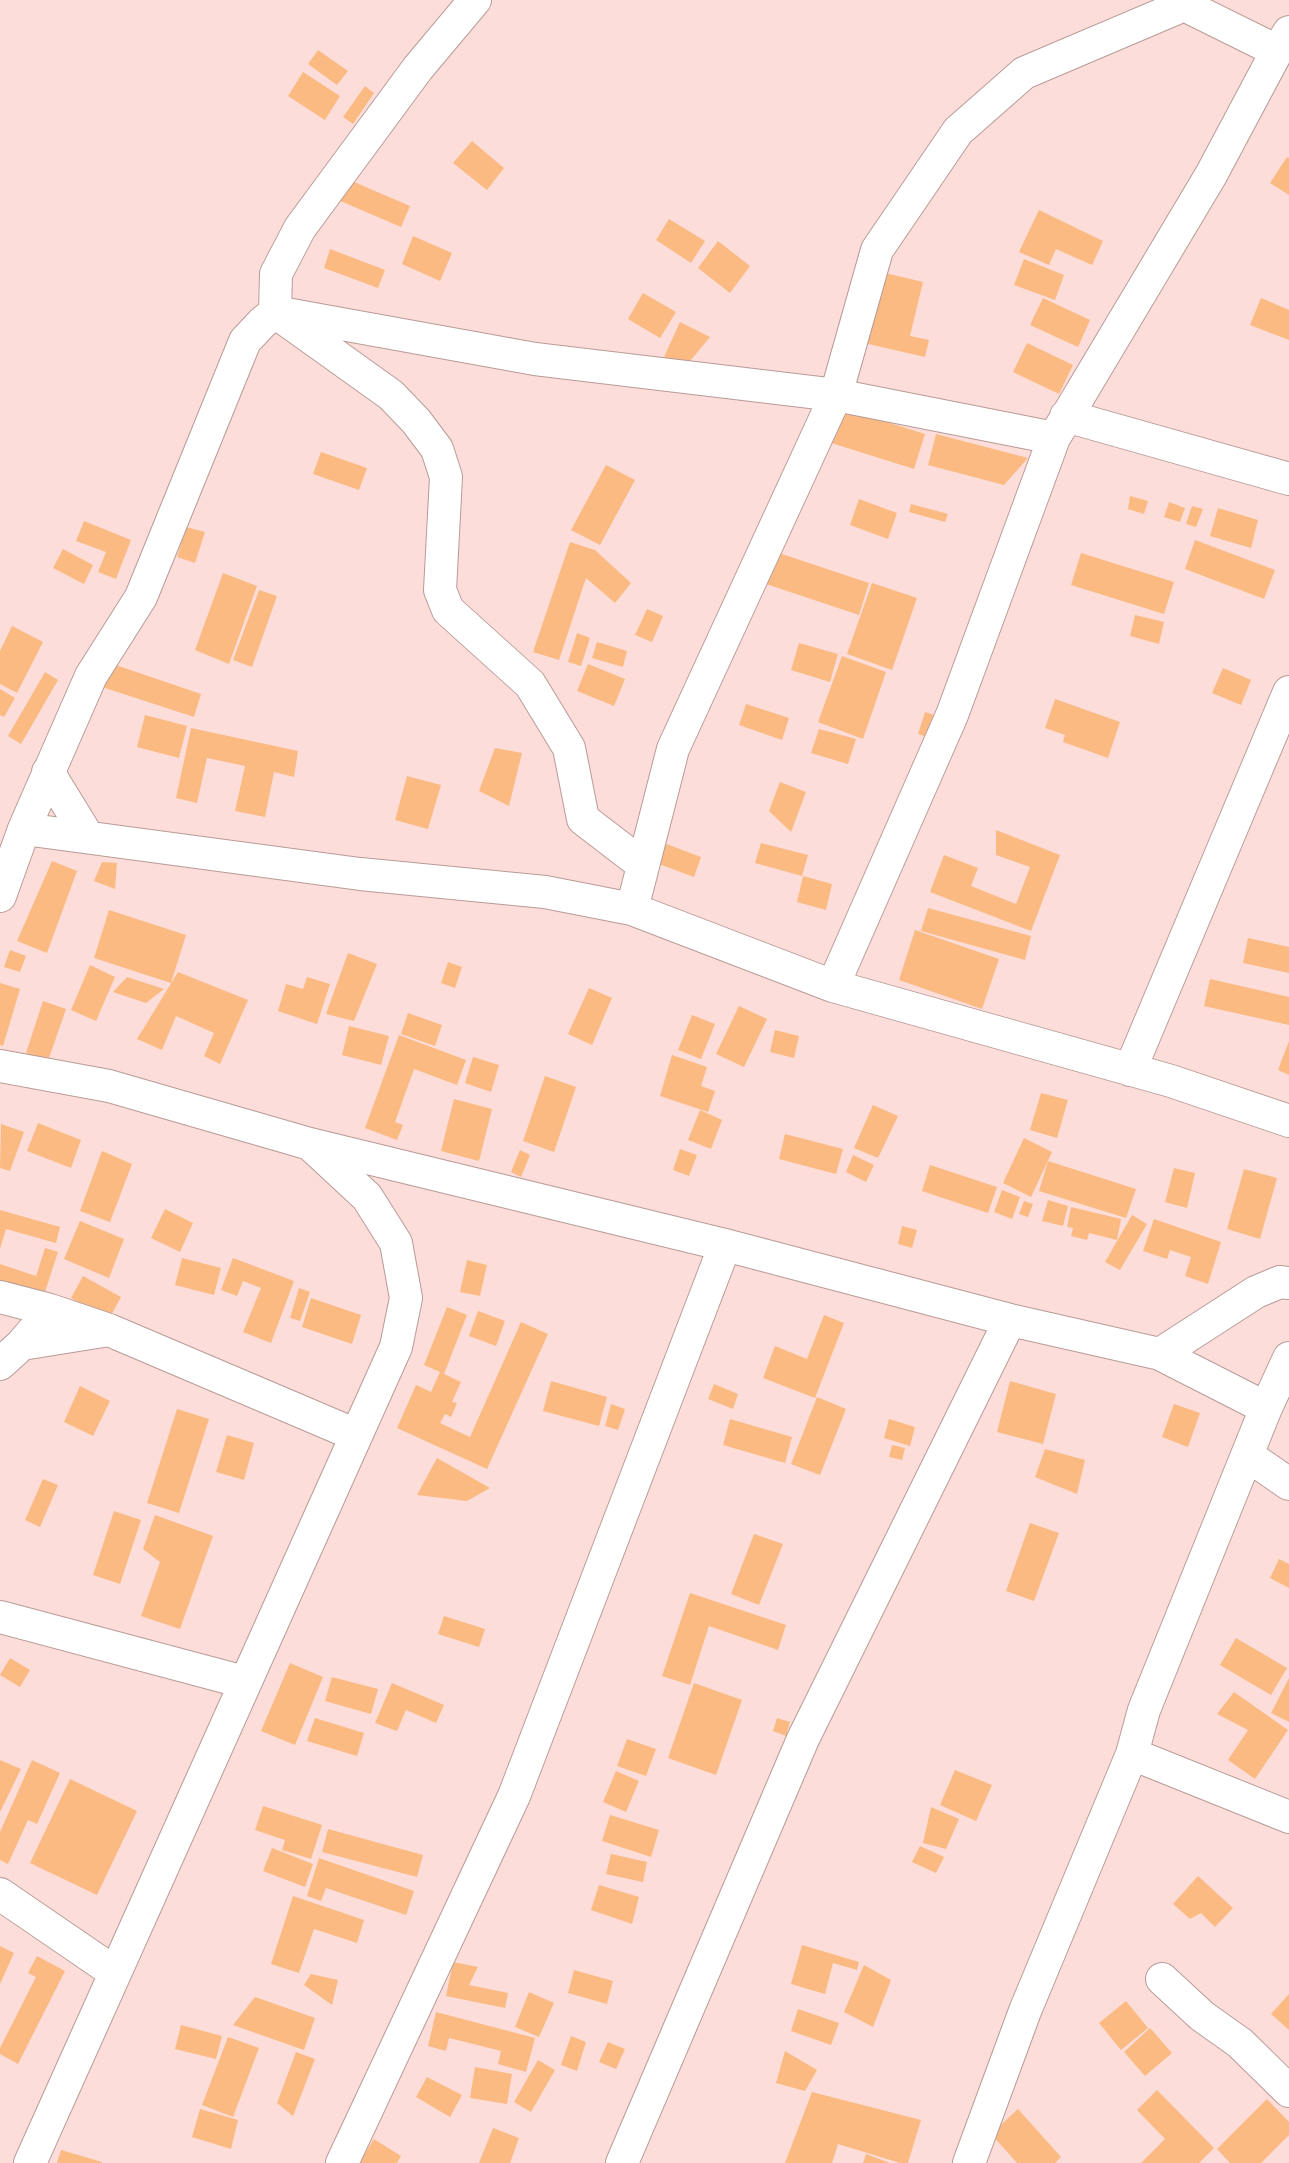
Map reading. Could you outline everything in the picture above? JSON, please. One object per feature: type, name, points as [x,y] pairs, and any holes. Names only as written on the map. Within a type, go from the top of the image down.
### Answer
[{"type":"street","points":[[0,896],[15,831],[48,772],[91,676],[141,597],[245,341],[275,312],[276,274],[300,228],[418,68],[475,0]]},
{"type":"street","points":[[632,909],[673,749],[836,395],[877,250],[958,131],[1024,73],[1184,5],[1283,41],[1210,175],[1060,427],[952,715],[834,986]]},
{"type":"street","points":[[275,312],[536,359],[836,395],[1060,427],[1289,479]]},
{"type":"street","points":[[275,312],[391,395],[416,421],[436,449],[446,477],[439,590],[448,610],[530,684],[569,748],[583,819],[643,865]]},
{"type":"street","points":[[1130,1070],[1289,692]]},
{"type":"street","points":[[48,772],[88,837]]},
{"type":"street","points":[[15,831],[88,837],[360,874],[545,892],[632,909],[834,986],[1171,1081],[1289,1121]]},
{"type":"street","points":[[0,1066],[109,1086],[310,1144],[725,1245],[1010,1320],[1160,1354],[1266,1408]]},
{"type":"street","points":[[30,2163],[396,1347],[405,1298],[396,1242],[367,1198],[310,1144]]},
{"type":"street","points":[[342,2163],[514,1796],[725,1245]]},
{"type":"street","points":[[1160,1354],[1256,1292],[1280,1282],[1289,1283]]},
{"type":"street","points":[[0,1297],[109,1329],[356,1435]]},
{"type":"street","points":[[11,1354],[50,1310]]},
{"type":"street","points":[[622,2163],[803,1739],[1010,1320]]},
{"type":"street","points":[[11,1354],[109,1329]]},
{"type":"street","points":[[969,2163],[1024,2011],[1132,1754],[1144,1710],[1266,1408],[1289,1358]]},
{"type":"street","points":[[1247,1455],[1289,1484]]},
{"type":"street","points":[[0,1617],[244,1682]]},
{"type":"street","points":[[1132,1754],[1289,1817]]},
{"type":"street","points":[[0,1894],[114,1972]]},
{"type":"street","points":[[1162,1979],[1202,2016],[1240,2043],[1289,2091]]},
{"type":"building","points":[[318,50],[348,71],[337,85],[308,64]]},
{"type":"building","points":[[303,72],[340,96],[325,120],[288,96]]},
{"type":"building","points":[[365,86],[374,93],[353,124],[343,117]]},
{"type":"building","points":[[472,141],[504,168],[487,190],[453,163]]},
{"type":"building","points":[[1287,157],[1289,158],[1289,195],[1270,183]]},
{"type":"building","points":[[347,179],[410,206],[401,227],[338,200]]},
{"type":"building","points":[[1039,210],[1103,241],[1092,265],[1056,249],[1049,265],[1019,252]]},
{"type":"building","points":[[669,219],[705,241],[691,263],[656,240]]},
{"type":"building","points":[[413,236],[452,253],[440,281],[402,264]]},
{"type":"building","points":[[718,241],[750,266],[730,293],[698,268]]},
{"type":"building","points":[[330,249],[385,270],[378,288],[324,268]]},
{"type":"building","points":[[1024,259],[1064,275],[1055,300],[1014,285]]},
{"type":"building","points":[[881,272],[923,282],[910,336],[929,340],[925,357],[864,343]]},
{"type":"building","points":[[643,293],[676,312],[660,338],[628,319]]},
{"type":"building","points":[[1043,298],[1090,320],[1078,347],[1030,325]]},
{"type":"building","points":[[1261,298],[1289,310],[1289,340],[1250,325]]},
{"type":"building","points":[[680,322],[710,337],[685,367],[664,357]]},
{"type":"building","points":[[1027,343],[1073,365],[1059,394],[1013,372]]},
{"type":"building","points":[[835,406],[925,434],[914,469],[825,441]]},
{"type":"building","points":[[936,434],[1028,458],[1004,485],[928,465]]},
{"type":"building","points":[[321,452],[367,468],[359,490],[313,474]]},
{"type":"building","points":[[606,465],[635,480],[600,545],[571,530]]},
{"type":"building","points":[[1130,496],[1148,501],[1144,514],[1128,509]]},
{"type":"building","points":[[859,499],[897,513],[888,539],[850,525]]},
{"type":"building","points":[[1169,502],[1185,508],[1180,522],[1164,517]]},
{"type":"building","points":[[911,504],[948,514],[945,522],[909,512]]},
{"type":"building","points":[[1192,506],[1203,509],[1196,527],[1186,524]]},
{"type":"building","points":[[1218,508],[1258,520],[1251,548],[1210,536]]},
{"type":"building","points":[[84,521],[131,540],[116,579],[98,572],[106,552],[76,541]]},
{"type":"building","points":[[186,527],[205,532],[195,563],[177,557]]},
{"type":"building","points":[[1195,540],[1275,570],[1264,599],[1185,569]]},
{"type":"building","points":[[570,542],[595,550],[631,583],[615,603],[586,578],[559,660],[533,652]]},
{"type":"building","points":[[63,549],[93,565],[84,584],[53,568]]},
{"type":"building","points":[[776,552],[869,583],[859,615],[766,584]]},
{"type":"building","points":[[1081,553],[1174,582],[1164,614],[1071,585]]},
{"type":"building","points":[[223,573],[257,586],[229,664],[195,650]]},
{"type":"building","points":[[872,583],[917,598],[892,670],[847,654]]},
{"type":"building","points":[[259,590],[277,596],[252,667],[233,660]]},
{"type":"building","points":[[647,609],[663,616],[652,642],[635,635]]},
{"type":"building","points":[[1135,615],[1164,622],[1159,644],[1130,636]]},
{"type":"building","points":[[12,626],[43,642],[17,693],[0,684],[0,651]]},
{"type":"building","points":[[577,633],[590,638],[581,666],[568,662]]},
{"type":"building","points":[[597,642],[627,651],[623,667],[592,658]]},
{"type":"building","points":[[799,643],[838,654],[830,682],[791,670]]},
{"type":"building","points":[[842,656],[886,672],[863,739],[818,722]]},
{"type":"building","points":[[107,662],[201,694],[194,717],[99,686]]},
{"type":"building","points":[[588,664],[625,679],[614,706],[577,691]]},
{"type":"building","points":[[1223,668],[1251,680],[1241,705],[1212,693]]},
{"type":"building","points":[[45,672],[58,680],[21,744],[8,736]]},
{"type":"building","points":[[0,689],[15,698],[4,717],[0,715]]},
{"type":"building","points":[[1055,699],[1120,722],[1108,758],[1063,742],[1065,735],[1045,728]]},
{"type":"building","points":[[746,704],[789,718],[782,740],[739,725]]},
{"type":"building","points":[[925,712],[940,717],[933,739],[918,734]]},
{"type":"building","points":[[145,715],[187,726],[179,758],[137,747]]},
{"type":"building","points":[[191,728],[298,751],[294,777],[274,772],[265,817],[235,811],[245,766],[207,758],[197,803],[176,798]]},
{"type":"building","points":[[819,729],[856,739],[848,764],[811,753]]},
{"type":"building","points":[[495,748],[522,753],[509,806],[479,791]]},
{"type":"building","points":[[407,776],[441,785],[428,829],[395,820]]},
{"type":"building","points":[[780,782],[806,792],[791,832],[769,811]]},
{"type":"building","points":[[996,830],[1060,855],[1031,931],[930,892],[944,855],[978,868],[971,886],[1016,904],[1030,867],[996,855]]},
{"type":"building","points":[[656,840],[701,857],[694,877],[648,860]]},
{"type":"building","points":[[761,843],[808,855],[802,876],[755,863]]},
{"type":"building","points":[[52,861],[77,871],[47,953],[17,941]]},
{"type":"building","points":[[102,862],[117,863],[115,889],[94,881]]},
{"type":"building","points":[[803,876],[832,884],[826,910],[797,902]]},
{"type":"building","points":[[928,908],[1031,936],[1025,960],[921,931]]},
{"type":"building","points":[[109,910],[186,935],[171,983],[94,958]]},
{"type":"building","points":[[915,930],[999,959],[982,1009],[899,980]]},
{"type":"building","points":[[1248,938],[1289,947],[1289,973],[1243,963]]},
{"type":"building","points":[[10,950],[26,956],[20,972],[4,967]]},
{"type":"building","points":[[348,953],[377,964],[354,1021],[326,1014]]},
{"type":"building","points":[[448,962],[462,967],[455,988],[441,983]]},
{"type":"building","points":[[90,965],[115,977],[96,1021],[71,1010]]},
{"type":"building","points":[[178,972],[248,1000],[220,1064],[204,1056],[214,1033],[176,1016],[162,1050],[137,1039]]},
{"type":"building","points":[[127,977],[164,989],[146,1003],[113,992]]},
{"type":"building","points":[[307,977],[330,984],[317,1024],[278,1011],[286,984],[303,989]]},
{"type":"building","points":[[1210,979],[1289,997],[1289,1025],[1204,1006]]},
{"type":"building","points":[[0,983],[20,989],[3,1046],[0,1045]]},
{"type":"building","points":[[589,988],[612,998],[592,1045],[568,1034]]},
{"type":"building","points":[[43,1001],[66,1009],[48,1061],[26,1053]]},
{"type":"building","points":[[739,1006],[767,1019],[744,1067],[716,1054]]},
{"type":"building","points":[[408,1013],[442,1025],[435,1046],[401,1034]]},
{"type":"building","points":[[692,1015],[715,1024],[701,1059],[678,1050]]},
{"type":"building","points":[[349,1026],[389,1036],[381,1065],[342,1055]]},
{"type":"building","points":[[775,1030],[799,1036],[794,1058],[770,1052]]},
{"type":"building","points":[[399,1035],[466,1060],[457,1085],[414,1069],[395,1122],[403,1125],[397,1140],[365,1128]]},
{"type":"building","points":[[1289,1041],[1289,1075],[1278,1070]]},
{"type":"building","points":[[672,1055],[707,1067],[701,1086],[715,1091],[708,1112],[660,1096]]},
{"type":"building","points":[[473,1057],[499,1065],[491,1092],[465,1083]]},
{"type":"building","points":[[545,1076],[576,1087],[554,1152],[523,1141]]},
{"type":"building","points":[[1041,1093],[1068,1100],[1057,1138],[1030,1130]]},
{"type":"building","points":[[454,1099],[492,1109],[479,1161],[441,1151]]},
{"type":"building","points":[[873,1105],[898,1116],[878,1158],[854,1148]]},
{"type":"building","points":[[700,1110],[722,1120],[711,1149],[688,1140]]},
{"type":"building","points":[[38,1123],[81,1140],[71,1168],[27,1151]]},
{"type":"building","points":[[1,1124],[24,1132],[10,1171],[0,1168]]},
{"type":"building","points":[[785,1134],[843,1149],[836,1174],[779,1159]]},
{"type":"building","points":[[1024,1138],[1052,1152],[1031,1197],[1003,1183]]},
{"type":"building","points":[[680,1149],[697,1155],[689,1176],[673,1170]]},
{"type":"building","points":[[520,1150],[530,1155],[521,1177],[511,1172]]},
{"type":"building","points":[[102,1151],[132,1164],[110,1222],[80,1211]]},
{"type":"building","points":[[853,1155],[874,1165],[866,1182],[846,1172]]},
{"type":"building","points":[[1048,1161],[1136,1189],[1126,1218],[1039,1191]]},
{"type":"building","points":[[930,1165],[997,1187],[988,1213],[922,1191]]},
{"type":"building","points":[[1174,1168],[1195,1173],[1187,1208],[1165,1202]]},
{"type":"building","points":[[1244,1169],[1277,1178],[1260,1239],[1227,1229]]},
{"type":"building","points":[[1002,1190],[1020,1197],[1012,1219],[994,1212]]},
{"type":"building","points":[[1048,1200],[1068,1206],[1063,1226],[1042,1221]]},
{"type":"building","points":[[1024,1201],[1033,1204],[1028,1217],[1019,1214]]},
{"type":"building","points":[[1071,1207],[1121,1219],[1117,1240],[1089,1233],[1087,1240],[1071,1236],[1073,1228],[1067,1227]]},
{"type":"building","points":[[165,1209],[193,1223],[180,1252],[151,1238]]},
{"type":"building","points":[[0,1210],[60,1227],[56,1243],[6,1229],[0,1249]]},
{"type":"building","points":[[1132,1215],[1147,1224],[1120,1270],[1105,1262]]},
{"type":"building","points":[[1154,1219],[1221,1242],[1208,1284],[1185,1276],[1191,1257],[1170,1250],[1167,1259],[1143,1251]]},
{"type":"building","points":[[80,1221],[124,1239],[109,1278],[64,1259]]},
{"type":"building","points":[[902,1226],[917,1230],[912,1248],[898,1244]]},
{"type":"building","points":[[45,1248],[58,1252],[41,1304],[0,1290],[0,1264],[36,1276]]},
{"type":"building","points":[[182,1258],[221,1268],[214,1295],[175,1285]]},
{"type":"building","points":[[233,1258],[294,1281],[271,1343],[243,1332],[261,1288],[243,1281],[237,1296],[221,1290]]},
{"type":"building","points":[[467,1260],[487,1265],[480,1296],[460,1292]]},
{"type":"building","points":[[83,1276],[121,1297],[109,1319],[71,1298]]},
{"type":"building","points":[[299,1288],[310,1292],[300,1321],[290,1318]]},
{"type":"building","points":[[311,1298],[361,1315],[352,1344],[302,1327]]},
{"type":"building","points":[[447,1307],[467,1315],[444,1374],[461,1382],[452,1402],[457,1403],[451,1417],[445,1414],[440,1423],[470,1437],[521,1322],[548,1334],[487,1469],[397,1428],[416,1385],[431,1392],[440,1372],[424,1365]]},
{"type":"building","points":[[478,1311],[505,1321],[496,1346],[469,1336]]},
{"type":"building","points":[[824,1315],[844,1323],[815,1398],[763,1378],[775,1346],[807,1359]]},
{"type":"building","points":[[551,1381],[607,1397],[599,1426],[543,1411]]},
{"type":"building","points":[[1010,1381],[1056,1394],[1043,1444],[997,1432]]},
{"type":"building","points":[[714,1384],[738,1394],[733,1409],[708,1399]]},
{"type":"building","points":[[80,1386],[110,1401],[93,1436],[64,1422]]},
{"type":"building","points":[[817,1397],[846,1409],[820,1475],[791,1464]]},
{"type":"building","points":[[611,1404],[625,1409],[618,1430],[605,1426]]},
{"type":"building","points":[[1174,1404],[1200,1413],[1188,1447],[1162,1437]]},
{"type":"building","points":[[177,1409],[209,1419],[179,1513],[147,1503]]},
{"type":"building","points":[[730,1419],[792,1437],[785,1463],[723,1445]]},
{"type":"building","points":[[889,1419],[915,1427],[910,1446],[884,1438]]},
{"type":"building","points":[[227,1435],[254,1443],[244,1480],[216,1472]]},
{"type":"building","points":[[892,1445],[905,1448],[902,1460],[889,1457]]},
{"type":"building","points":[[1045,1449],[1085,1460],[1077,1494],[1035,1477]]},
{"type":"building","points":[[437,1458],[490,1488],[467,1501],[417,1495]]},
{"type":"building","points":[[43,1479],[58,1485],[40,1527],[25,1520]]},
{"type":"building","points":[[114,1511],[141,1520],[120,1584],[93,1575]]},
{"type":"building","points":[[155,1515],[213,1536],[180,1629],[141,1616],[160,1562],[143,1549]]},
{"type":"building","points":[[1030,1523],[1059,1533],[1034,1601],[1006,1591]]},
{"type":"building","points":[[754,1534],[783,1544],[759,1605],[731,1594]]},
{"type":"building","points":[[1279,1559],[1289,1564],[1289,1588],[1270,1578]]},
{"type":"building","points":[[690,1593],[786,1625],[778,1650],[709,1626],[690,1685],[662,1676]]},
{"type":"building","points":[[444,1616],[485,1629],[479,1647],[438,1634]]},
{"type":"building","points":[[1236,1638],[1287,1668],[1271,1695],[1220,1665]]},
{"type":"building","points":[[10,1658],[30,1670],[20,1687],[0,1675]]},
{"type":"building","points":[[290,1663],[323,1677],[295,1745],[261,1731]]},
{"type":"building","points":[[332,1677],[378,1689],[371,1714],[325,1701]]},
{"type":"building","points":[[1289,1678],[1289,1722],[1271,1713]]},
{"type":"building","points":[[392,1683],[444,1705],[436,1723],[406,1710],[397,1731],[375,1723]]},
{"type":"building","points":[[694,1683],[742,1700],[716,1775],[668,1758]]},
{"type":"building","points":[[1234,1692],[1288,1730],[1255,1779],[1228,1760],[1248,1730],[1217,1714]]},
{"type":"building","points":[[315,1718],[364,1733],[357,1756],[307,1741]]},
{"type":"building","points":[[777,1718],[790,1722],[786,1736],[773,1731]]},
{"type":"building","points":[[627,1739],[656,1749],[646,1776],[617,1766]]},
{"type":"building","points":[[0,1760],[21,1769],[0,1812]]},
{"type":"building","points":[[32,1760],[60,1773],[37,1824],[28,1820],[8,1864],[0,1860],[0,1832]]},
{"type":"building","points":[[955,1770],[992,1785],[976,1821],[940,1805]]},
{"type":"building","points":[[616,1771],[639,1781],[626,1812],[603,1802]]},
{"type":"building","points":[[70,1779],[137,1811],[97,1895],[30,1863]]},
{"type":"building","points":[[263,1806],[322,1825],[311,1859],[282,1850],[285,1840],[255,1830]]},
{"type":"building","points":[[931,1807],[959,1819],[946,1849],[923,1843]]},
{"type":"building","points":[[610,1815],[659,1830],[651,1857],[602,1841]]},
{"type":"building","points":[[328,1829],[423,1855],[417,1877],[322,1852]]},
{"type":"building","points":[[920,1846],[944,1857],[936,1873],[912,1862]]},
{"type":"building","points":[[272,1848],[313,1864],[305,1887],[263,1871]]},
{"type":"building","points":[[611,1854],[647,1862],[643,1882],[606,1874]]},
{"type":"building","points":[[319,1858],[414,1891],[406,1915],[326,1888],[321,1901],[307,1896]]},
{"type":"building","points":[[1198,1876],[1233,1908],[1215,1927],[1201,1913],[1190,1919],[1173,1904]]},
{"type":"building","points":[[599,1885],[639,1897],[632,1924],[591,1910]]},
{"type":"building","points":[[293,1896],[364,1920],[357,1943],[314,1929],[299,1973],[271,1964]]},
{"type":"building","points":[[802,1945],[859,1962],[857,1970],[833,1963],[825,1994],[791,1984]]},
{"type":"building","points":[[0,1946],[14,1953],[0,1984]]},
{"type":"building","points":[[37,1956],[65,1971],[18,2064],[0,2054],[0,2048],[36,1977],[28,1973]]},
{"type":"building","points":[[453,1962],[478,1967],[469,1985],[508,1993],[505,2008],[446,1996]]},
{"type":"building","points":[[864,1965],[891,1980],[873,2027],[844,2012]]},
{"type":"building","points":[[574,1970],[613,1981],[607,2004],[568,1993]]},
{"type":"building","points":[[311,1974],[338,1980],[332,2005],[304,1985]]},
{"type":"building","points":[[529,1992],[554,2003],[539,2037],[515,2027]]},
{"type":"building","points":[[1289,1994],[1289,2030],[1271,2014]]},
{"type":"building","points":[[255,1997],[315,2018],[304,2050],[233,2025]]},
{"type":"building","points":[[1126,2001],[1148,2028],[1121,2050],[1099,2023]]},
{"type":"building","points":[[798,2009],[839,2023],[831,2045],[791,2031]]},
{"type":"building","points":[[436,2012],[535,2038],[526,2072],[498,2064],[501,2051],[449,2038],[446,2051],[428,2046]]},
{"type":"building","points":[[181,2025],[222,2036],[216,2059],[175,2049]]},
{"type":"building","points":[[1150,2028],[1172,2053],[1145,2076],[1124,2052]]},
{"type":"building","points":[[571,2036],[586,2042],[577,2071],[561,2065]]},
{"type":"building","points":[[228,2037],[259,2048],[233,2117],[202,2105]]},
{"type":"building","points":[[608,2042],[625,2049],[616,2069],[599,2062]]},
{"type":"building","points":[[785,2051],[817,2070],[805,2091],[776,2083]]},
{"type":"building","points":[[296,2052],[315,2059],[293,2116],[277,2103]]},
{"type":"building","points":[[538,2060],[555,2070],[531,2112],[514,2102]]},
{"type":"building","points":[[475,2067],[512,2074],[507,2104],[470,2098]]},
{"type":"building","points":[[427,2077],[462,2095],[450,2117],[416,2097]]},
{"type":"building","points":[[1157,2090],[1214,2148],[1199,2163],[1141,2163],[1165,2139],[1137,2110]]},
{"type":"building","points":[[812,2092],[921,2120],[908,2163],[838,2144],[832,2163],[785,2163]]},
{"type":"building","points":[[1267,2099],[1289,2122],[1289,2135],[1261,2163],[1230,2163],[1217,2149]]},
{"type":"building","points":[[200,2109],[238,2120],[231,2149],[192,2137]]},
{"type":"building","points":[[1018,2109],[1061,2157],[1055,2163],[1017,2163],[991,2134]]},
{"type":"building","points":[[493,2128],[519,2138],[510,2163],[479,2163]]},
{"type":"building","points":[[374,2139],[401,2156],[397,2163],[359,2163]]},
{"type":"building","points":[[61,2150],[102,2162],[102,2163],[57,2163]]},
{"type":"building","points":[[866,2154],[890,2163],[863,2163]]}]
